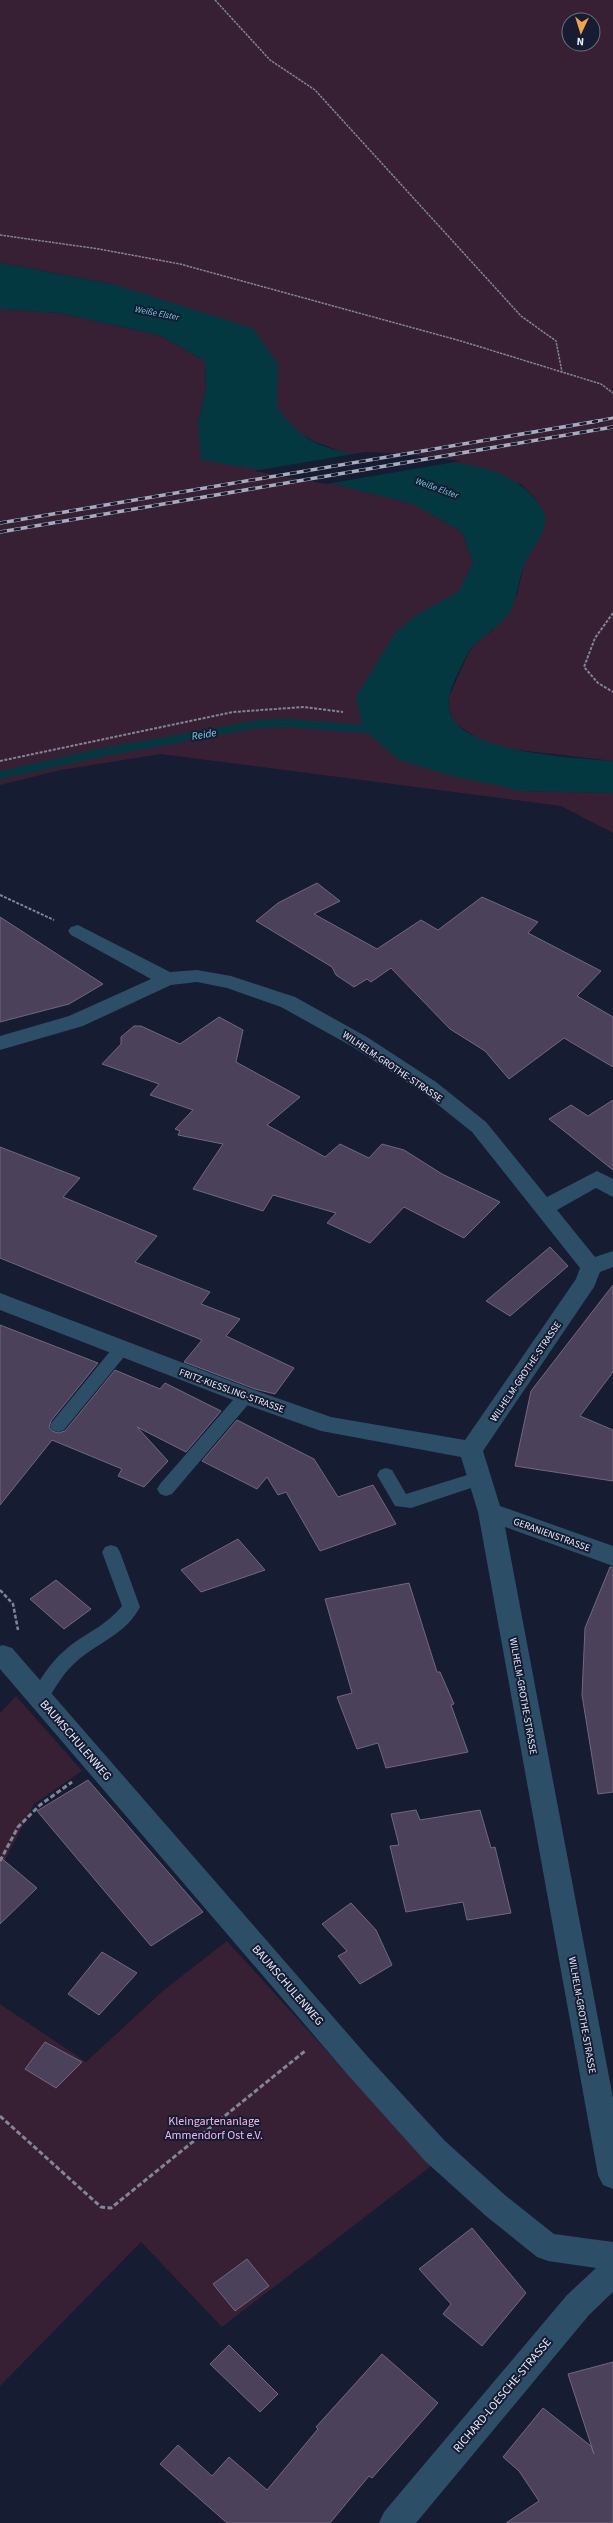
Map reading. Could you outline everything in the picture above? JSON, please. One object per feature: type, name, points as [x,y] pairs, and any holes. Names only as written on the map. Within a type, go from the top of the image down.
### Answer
[{"type":"street","points":[[78,931],[167,979]]},
{"type":"street","name":"WILHELM-GROTHE-STRASSE","points":[[0,1042],[76,1021],[167,979],[197,976],[231,982],[288,1002],[360,1042],[429,1087],[479,1127],[591,1267],[586,1281],[471,1450],[490,1512],[613,2175]]},
{"type":"street","points":[[544,1208],[597,1178],[613,1190]]},
{"type":"street","points":[[591,1267],[613,1259]]},
{"type":"street","name":"FRITZ-KIESSLING-STRASSE","points":[[0,1301],[246,1396],[329,1425],[471,1450]]},
{"type":"street","name":"GERANIENSTRASSE","points":[[490,1512],[613,1556]]},
{"type":"street","name":"BAUMSCHULENWEG","points":[[2,1655],[329,2032],[435,2151],[496,2206],[548,2247],[613,2256]]},
{"type":"street","name":"RICHARD-LOESCHE-STRASSE","points":[[395,2523],[578,2304],[613,2272]]},
{"type":"lane","points":[[58,1426],[122,1348]]},
{"type":"lane","points":[[166,1488],[246,1396]]},
{"type":"lane","points":[[386,1475],[401,1501],[412,1501],[480,1478]]},
{"type":"lane","points":[[39,1698],[56,1670],[71,1654],[117,1625],[131,1607],[111,1552]]},
{"type":"path","points":[[215,0],[270,60],[315,90],[521,316],[556,341],[562,372]]},
{"type":"path","points":[[0,235],[99,249],[180,264],[462,341],[601,384],[613,392]]},
{"type":"path","points":[[613,613],[598,630],[590,645],[584,667],[598,683],[613,692]]},
{"type":"path","points":[[0,761],[233,712],[304,706],[343,712]]},
{"type":"path","points":[[0,895],[78,931]]},
{"type":"path","points":[[0,1590],[13,1604],[18,1632],[2,1655]]},
{"type":"path","points":[[0,1860],[18,1827],[40,1804],[98,1765]]},
{"type":"path","points":[[0,2116],[101,2207],[111,2208],[121,2202],[329,2032]]},
{"type":"green space","points":[[0,0],[613,0],[613,761],[502,748],[483,742],[453,722],[449,708],[449,697],[468,654],[477,640],[492,631],[517,595],[524,564],[538,539],[544,513],[534,497],[521,484],[345,453],[313,441],[294,429],[276,407],[278,364],[112,284],[0,263]]},
{"type":"green space","points":[[0,309],[59,313],[159,335],[205,361],[206,389],[198,423],[309,478],[413,504],[462,532],[473,562],[459,592],[415,616],[356,697],[521,791],[613,793],[613,833],[561,806],[161,754],[61,770],[0,785]]},
{"type":"green space","points":[[16,1696],[82,1771],[34,1804],[0,1870],[0,1713]]},
{"type":"green space","name":"Kleingartenanlage Ammendorf Ost e.V.","points":[[227,1941],[431,2166],[222,2327],[141,2242],[0,2386],[0,2004],[86,2062],[164,1990]]},
{"type":"water","name":"Weiße Elster","points":[[0,263],[112,284],[253,328],[278,364],[277,407],[293,426],[312,441],[339,451],[370,456],[469,465],[499,473],[524,488],[543,511],[545,523],[541,536],[524,565],[515,600],[509,613],[499,624],[471,648],[467,655],[457,674],[452,688],[449,709],[457,724],[472,735],[494,744],[547,755],[613,761],[613,793],[521,791],[452,776],[399,760],[363,729],[356,697],[395,633],[415,616],[459,591],[473,562],[462,532],[413,504],[309,478],[201,460],[198,423],[206,389],[205,361],[159,335],[59,313],[0,309]]},
{"type":"pier","points":[[365,452],[405,454],[461,461],[326,484],[254,471]]},
{"type":"building","points":[[317,883],[340,901],[314,914],[377,949],[421,920],[438,930],[482,897],[538,922],[528,933],[601,971],[577,996],[613,1017],[613,1067],[564,1038],[509,1079],[485,1051],[450,1029],[391,968],[371,982],[367,979],[354,987],[336,975],[332,967],[256,921],[278,903]]},
{"type":"building","points":[[0,917],[103,984],[69,1004],[0,1022]]},
{"type":"building","points":[[219,1017],[243,1030],[236,1062],[300,1097],[267,1125],[325,1157],[340,1144],[369,1158],[382,1144],[404,1150],[442,1174],[500,1202],[464,1238],[404,1207],[370,1243],[327,1223],[336,1213],[273,1195],[263,1211],[193,1189],[223,1144],[178,1135],[180,1131],[175,1129],[193,1110],[150,1095],[159,1084],[102,1064],[121,1044],[121,1037],[134,1026],[141,1026],[180,1044]]},
{"type":"building","points":[[613,1100],[613,1170],[549,1119],[571,1105],[588,1116]]},
{"type":"building","points":[[0,1147],[80,1178],[63,1197],[157,1236],[135,1262],[210,1292],[201,1304],[240,1319],[226,1336],[294,1368],[275,1394],[255,1389],[184,1362],[202,1340],[0,1258]]},
{"type":"building","points":[[550,1247],[568,1266],[510,1316],[486,1301]]},
{"type":"building","points":[[613,1285],[613,1372],[580,1416],[613,1430],[613,1481],[515,1466],[531,1391]]},
{"type":"building","points":[[0,1325],[98,1363],[51,1421],[49,1427],[52,1431],[58,1433],[65,1431],[115,1370],[160,1389],[165,1383],[221,1411],[186,1452],[137,1427],[168,1461],[144,1487],[118,1476],[122,1469],[52,1440],[0,1505]]},
{"type":"building","points":[[237,1420],[314,1459],[338,1497],[373,1485],[396,1524],[320,1551],[286,1492],[278,1495],[267,1477],[257,1489],[202,1461]]},
{"type":"building","points":[[238,1539],[265,1570],[201,1592],[181,1570]]},
{"type":"building","points":[[610,1567],[613,1567],[613,1792],[598,1794],[582,1695],[585,1628]]},
{"type":"building","points":[[56,1580],[91,1609],[64,1629],[30,1599]]},
{"type":"building","points":[[409,1583],[437,1672],[440,1672],[454,1704],[451,1705],[468,1752],[386,1768],[378,1743],[357,1749],[337,1697],[352,1693],[325,1599]]},
{"type":"building","points":[[88,1780],[203,1912],[151,1946],[37,1811]]},
{"type":"building","points":[[416,1810],[420,1820],[480,1810],[491,1848],[495,1847],[511,1913],[467,1920],[463,1902],[406,1912],[390,1846],[399,1845],[391,1814]]},
{"type":"building","points":[[0,1857],[37,1888],[0,1924]]},
{"type":"building","points":[[351,1903],[376,1930],[392,1965],[360,1984],[338,1956],[347,1951],[322,1924]]},
{"type":"building","points":[[102,1952],[137,1973],[99,2015],[68,1994]]},
{"type":"building","points":[[45,2042],[82,2062],[56,2088],[25,2069]]},
{"type":"building","points":[[472,2228],[526,2293],[482,2346],[443,2314],[451,2304],[419,2269]]},
{"type":"building","points":[[247,2259],[269,2286],[235,2311],[213,2284]]},
{"type":"building","points":[[229,2345],[278,2394],[260,2412],[210,2364]]},
{"type":"building","points":[[382,2354],[438,2403],[372,2478],[369,2476],[330,2523],[227,2523],[160,2464],[178,2445],[212,2476],[229,2457],[267,2490],[318,2429],[316,2427]]},
{"type":"building","points":[[613,2362],[613,2523],[506,2523],[539,2501],[519,2471],[503,2457],[543,2408],[591,2446],[594,2454],[568,2374]]},
{"type":"waterway","name":"Reide","points":[[0,775],[99,753],[259,724],[288,723],[363,729],[377,728]]},
{"type":"railway","points":[[592,422],[613,418]]},
{"type":"railway","points":[[0,523],[598,421]]},
{"type":"railway","points":[[0,532],[613,427]]}]
